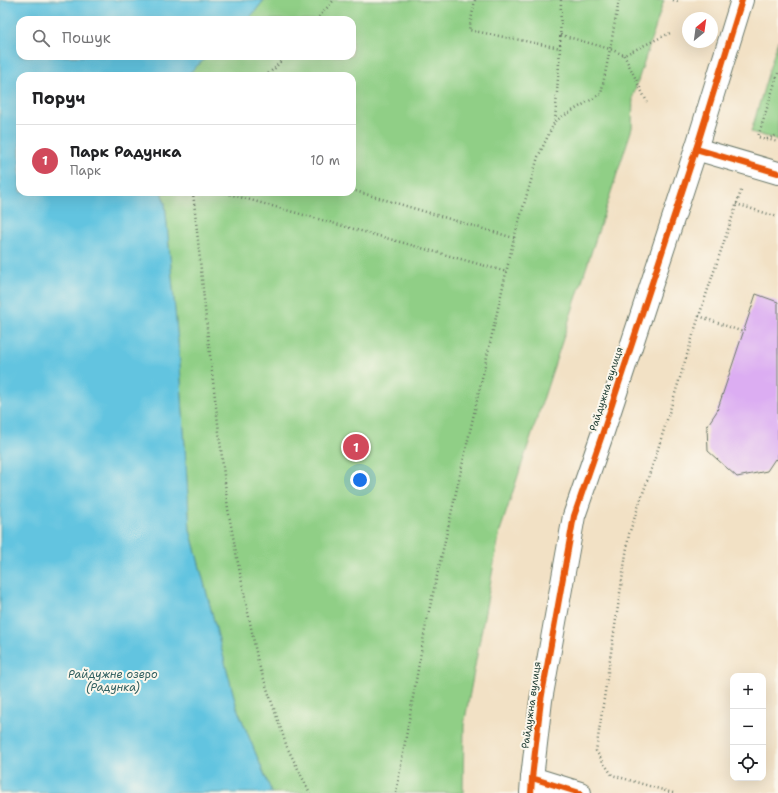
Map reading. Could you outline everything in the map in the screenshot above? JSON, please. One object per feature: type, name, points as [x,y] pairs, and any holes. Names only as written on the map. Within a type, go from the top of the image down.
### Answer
[{"type":"street","name":"Райдужна вулиця","points":[[532,786],[541,700],[574,516],[696,149],[742,0]]},
{"type":"street","points":[[696,149],[778,173]]},
{"type":"street","points":[[532,786],[580,793]]},
{"type":"path","points":[[320,16],[334,0]]},
{"type":"path","points":[[475,0],[469,30],[560,48]]},
{"type":"path","points":[[396,793],[426,624],[514,238],[538,157],[555,121],[561,35],[561,0]]},
{"type":"path","points":[[555,121],[601,94],[619,0]]},
{"type":"path","points":[[673,0],[679,2]]},
{"type":"path","points":[[624,55],[670,33]]},
{"type":"path","points":[[561,35],[610,49],[624,55],[647,102]]},
{"type":"path","points":[[270,72],[282,60]]},
{"type":"path","points":[[673,793],[612,775],[596,751],[629,534],[657,452],[699,316],[736,204],[749,165],[757,148],[758,137],[778,73]]},
{"type":"path","points":[[768,139],[778,135]]},
{"type":"path","points":[[758,137],[778,142]]},
{"type":"path","points":[[356,191],[514,238]]},
{"type":"path","points":[[193,196],[228,509],[237,558],[258,662],[287,747],[310,793]]},
{"type":"path","points":[[236,196],[507,272]]},
{"type":"path","points":[[736,204],[778,217]]},
{"type":"path","points":[[699,316],[743,332]]},
{"type":"green space","points":[[264,0],[664,0],[633,96],[632,128],[500,531],[464,725],[463,793],[272,793],[237,708],[190,530],[180,364],[165,203],[162,196],[356,196],[356,72],[190,72],[204,60],[356,60],[356,16],[251,16]]},
{"type":"green space","points":[[778,40],[778,140],[751,132]]},
{"type":"water","name":"Райдужне озеро (Радунка)","points":[[0,0],[264,0],[251,16],[16,16],[16,60],[204,60],[190,72],[16,72],[16,196],[162,196],[165,203],[180,364],[190,530],[237,708],[272,793],[0,793]]},
{"type":"building","points":[[756,294],[778,302],[778,460],[775,459],[767,471],[737,477],[708,451],[707,426],[717,411]]},
{"type":"cycle path","points":[[531,793],[541,700],[574,516],[696,149],[742,0]]},
{"type":"cycle path","points":[[696,149],[778,173]]},
{"type":"cycle path","points":[[532,778],[580,793]]},
{"type":"place","name":"Парк Радунка","points":[[356,447]]}]
